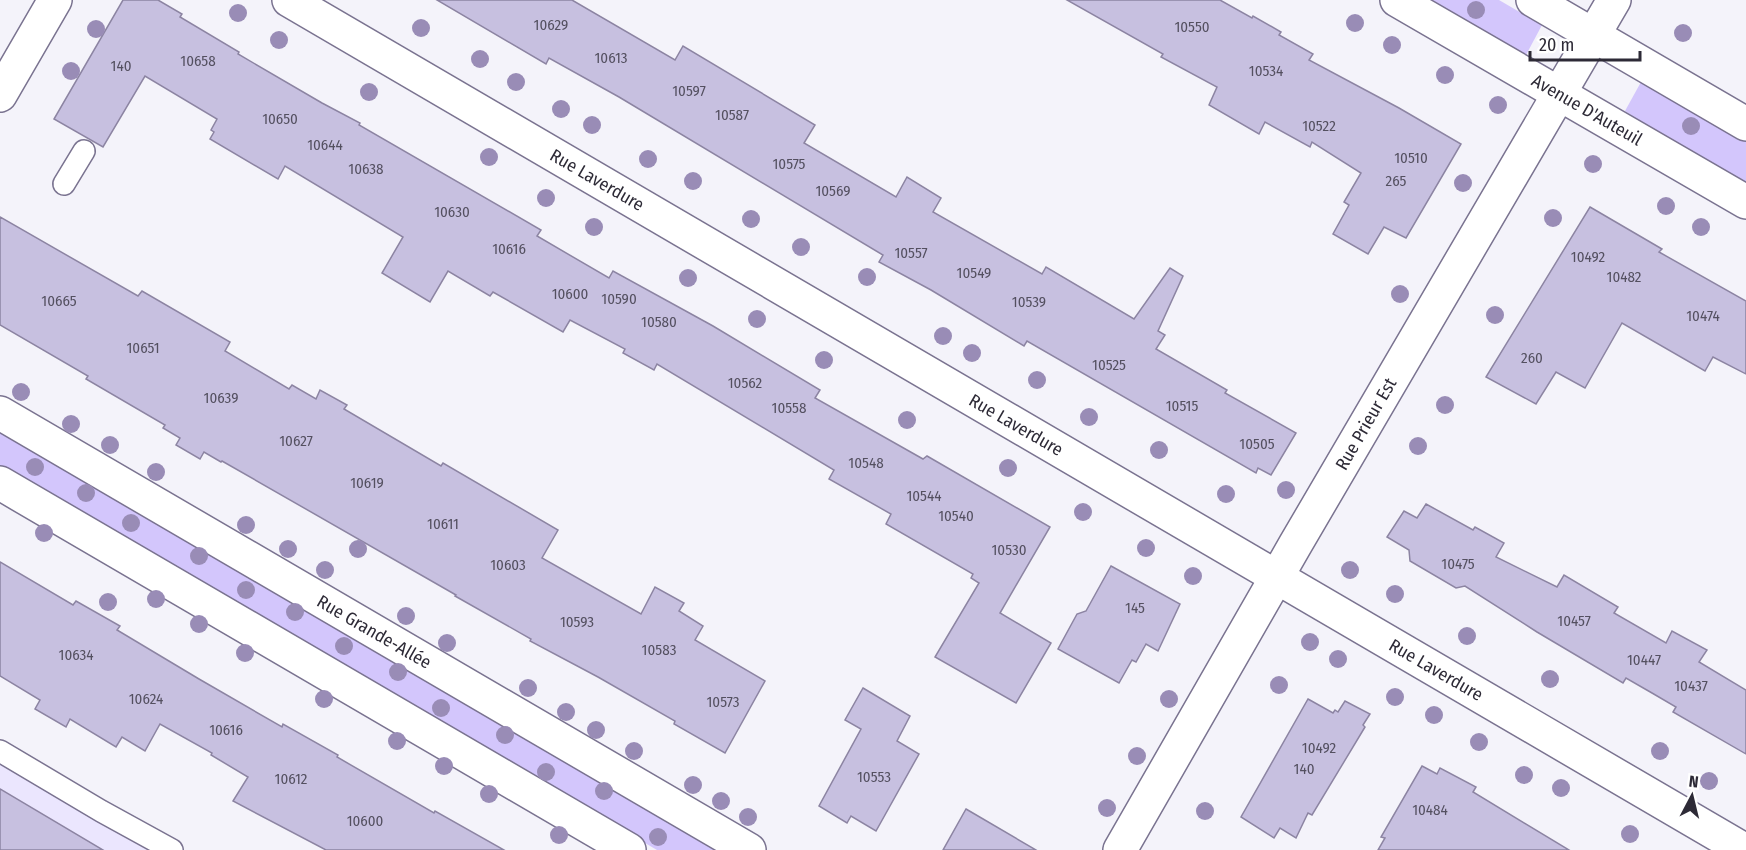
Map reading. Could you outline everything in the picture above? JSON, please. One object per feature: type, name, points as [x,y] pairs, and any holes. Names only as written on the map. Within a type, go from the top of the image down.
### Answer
[{"type":"street","points":[[0,95],[55,0]]},
{"type":"street","name":"Rue Laverdure","points":[[289,0],[1744,850]]},
{"type":"street","name":"Avenue D'Auteuil","points":[[1397,0],[1746,202]]},
{"type":"street","points":[[1533,0],[1746,124]]},
{"type":"street","name":"Rue Prieur Est","points":[[1120,850],[1614,0]]},
{"type":"street","name":"Rue Grande-Allée","points":[[0,413],[749,850]]},
{"type":"street","points":[[0,483],[628,850]]},
{"type":"lane","points":[[64,184],[84,151]]},
{"type":"lane","points":[[0,751],[172,850]]},
{"type":"shaded area","points":[[1430,0],[1499,0],[1542,25],[1526,55]]},
{"type":"shaded area","points":[[1641,82],[1746,141],[1746,182],[1625,111]]},
{"type":"shaded area","points":[[0,429],[721,850],[657,850],[0,466]]},
{"type":"shaded area","points":[[0,754],[163,850],[0,850]]},
{"type":"building","points":[[123,0],[158,0],[182,14],[180,17],[239,52],[238,54],[541,230],[537,236],[609,278],[613,271],[713,326],[820,390],[815,398],[923,459],[927,456],[1050,527],[1000,613],[1051,643],[1016,703],[935,657],[979,583],[971,578],[973,574],[886,524],[891,514],[829,479],[834,470],[657,364],[654,370],[623,353],[625,349],[570,320],[563,332],[493,292],[490,296],[448,271],[430,302],[382,273],[403,237],[285,166],[278,179],[210,139],[214,132],[211,130],[217,119],[145,76],[103,147],[54,119]]},
{"type":"building","points":[[437,0],[572,0],[675,60],[683,46],[815,125],[804,143],[896,197],[907,177],[941,198],[933,212],[1042,274],[1046,267],[1134,319],[1170,268],[1183,276],[1158,331],[1165,335],[1156,349],[1227,390],[1225,393],[1296,433],[1271,475],[1258,468],[1256,473],[1027,341],[1024,346],[931,290],[879,262],[883,255],[619,97],[549,58],[546,64]]},
{"type":"building","points":[[1067,0],[1220,0],[1281,32],[1279,35],[1313,54],[1309,60],[1461,144],[1406,238],[1384,227],[1368,254],[1333,234],[1349,205],[1344,202],[1361,173],[1312,142],[1310,147],[1265,122],[1259,134],[1209,105],[1217,87],[1161,57],[1163,54]]},
{"type":"building","points":[[1590,207],[1662,249],[1659,252],[1746,301],[1746,374],[1713,357],[1705,371],[1622,323],[1585,388],[1556,372],[1536,404],[1486,377]]},
{"type":"building","points":[[0,217],[138,296],[142,291],[230,342],[225,351],[289,389],[292,385],[316,399],[320,390],[347,405],[344,409],[441,466],[443,463],[558,530],[542,558],[641,614],[655,587],[684,603],[679,611],[703,626],[695,640],[765,681],[725,753],[674,724],[675,721],[530,641],[531,639],[456,595],[222,461],[204,452],[200,459],[176,445],[180,438],[163,428],[165,425],[86,379],[88,376],[0,325]]},
{"type":"building","points":[[1426,504],[1473,530],[1475,527],[1504,543],[1496,557],[1557,587],[1564,575],[1618,607],[1614,613],[1666,643],[1672,631],[1707,650],[1699,662],[1746,690],[1746,754],[1673,712],[1676,707],[1626,678],[1623,683],[1465,586],[1456,588],[1410,561],[1409,550],[1387,537],[1404,511],[1417,518]]},
{"type":"building","points":[[0,562],[73,605],[76,601],[120,626],[117,630],[199,679],[282,727],[283,724],[338,755],[337,757],[434,813],[435,811],[504,850],[326,850],[233,801],[248,777],[211,755],[212,753],[160,724],[145,751],[122,737],[116,747],[70,719],[66,727],[35,709],[40,700],[0,676]]},
{"type":"building","points":[[1111,566],[1180,604],[1158,651],[1146,644],[1136,662],[1132,660],[1119,683],[1058,649],[1077,614],[1086,611]]},
{"type":"building","points":[[863,688],[910,716],[897,741],[919,754],[876,831],[851,816],[847,823],[819,806],[861,729],[845,720]]},
{"type":"building","points":[[1308,699],[1333,713],[1335,710],[1338,712],[1345,701],[1370,714],[1363,725],[1365,727],[1312,815],[1308,813],[1296,838],[1280,828],[1274,838],[1241,817]]},
{"type":"building","points":[[1422,766],[1437,774],[1440,768],[1476,787],[1473,792],[1569,850],[1378,850],[1385,838],[1381,837]]},
{"type":"building","points":[[0,789],[103,850],[0,850]]},
{"type":"building","points":[[966,809],[1036,850],[943,850]]}]
